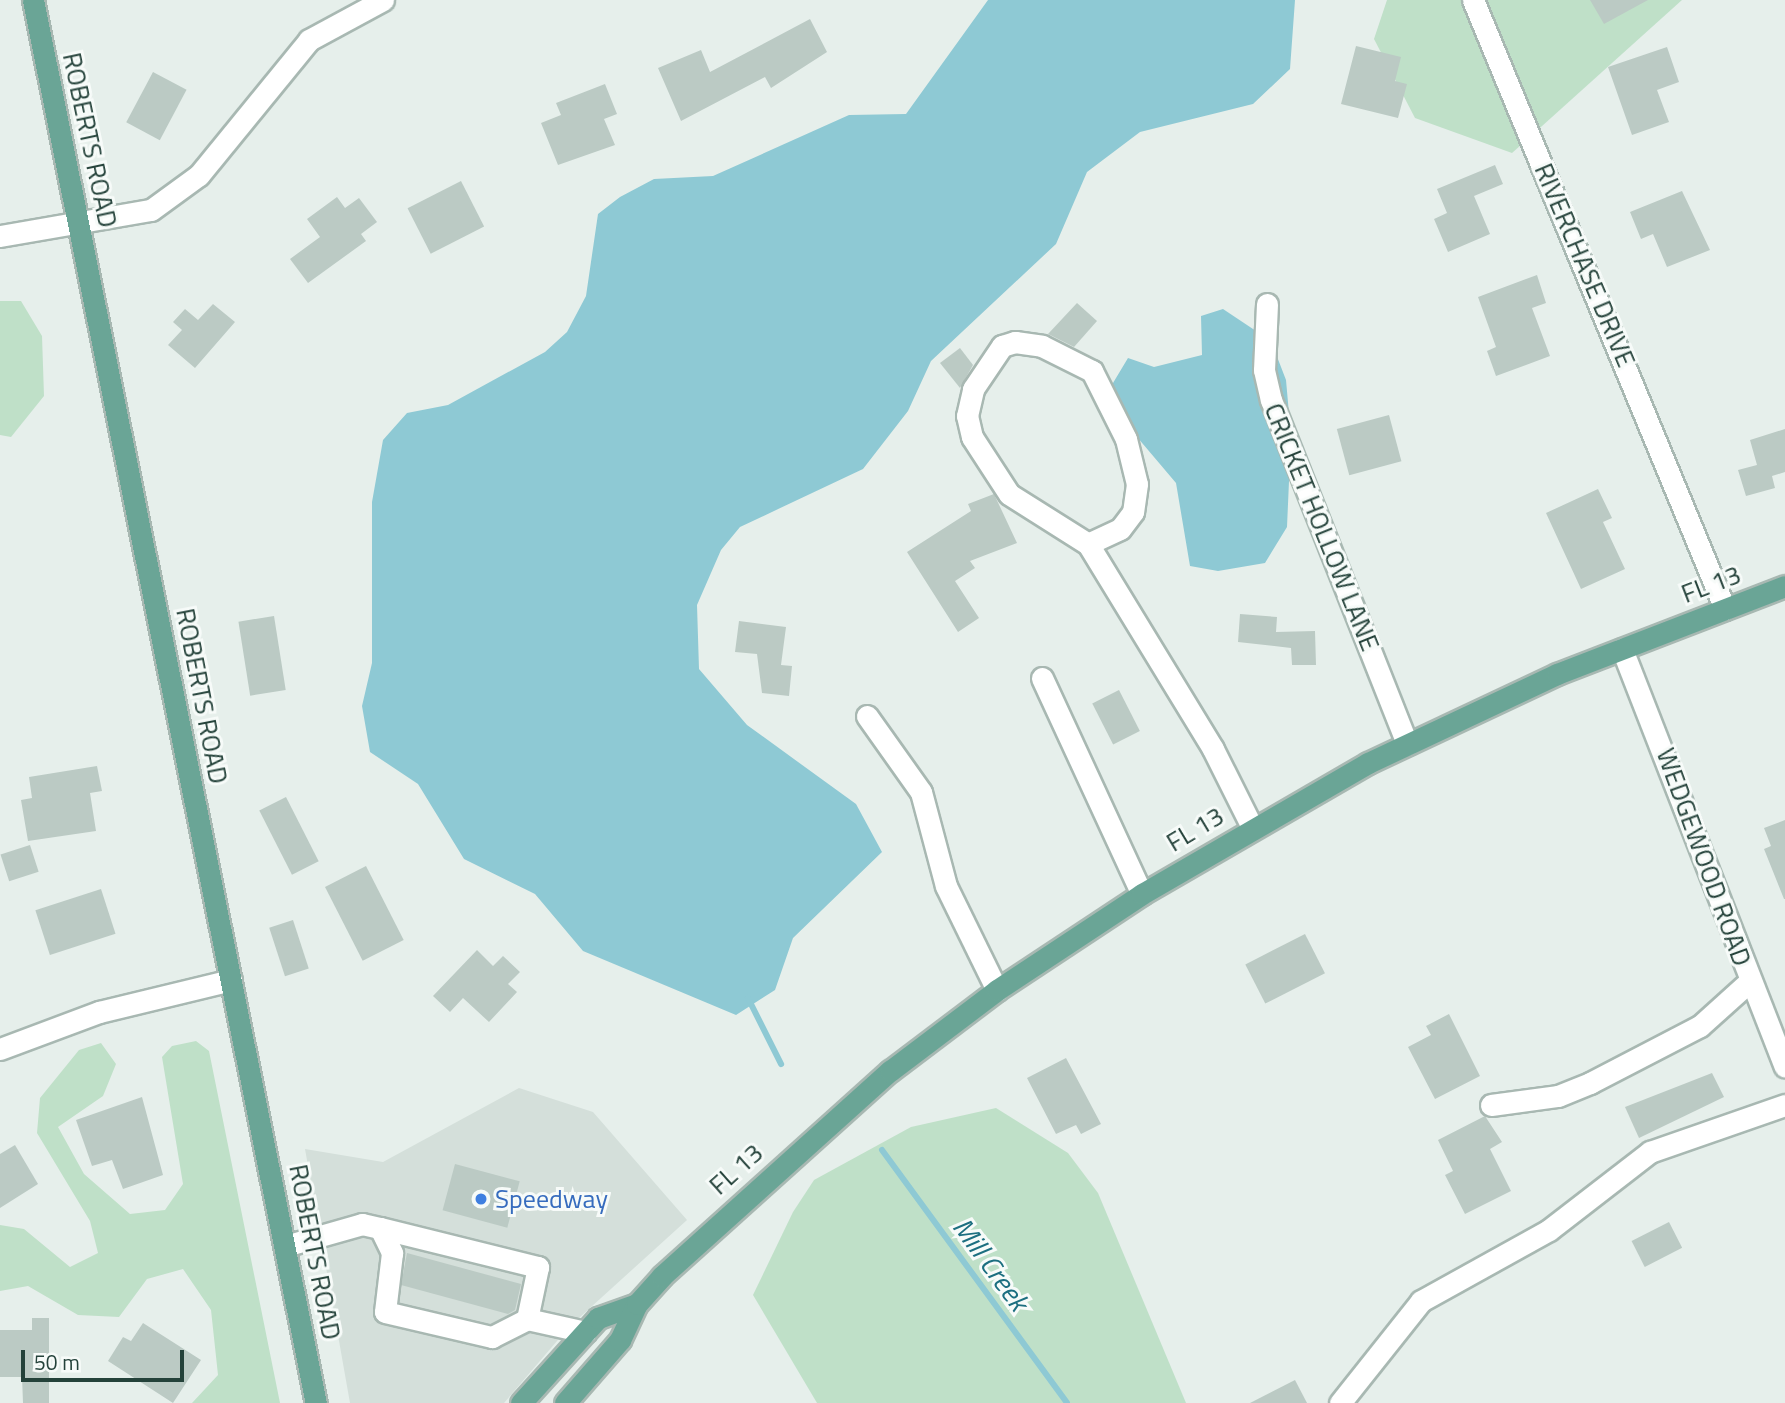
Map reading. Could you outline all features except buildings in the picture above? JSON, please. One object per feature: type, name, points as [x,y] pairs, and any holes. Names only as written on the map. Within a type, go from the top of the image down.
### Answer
[{"type":"main road","name":"ROBERTS ROAD","points":[[33,0],[316,1403]]},
{"type":"main road","name":"FL 13","points":[[637,1304],[705,1235],[890,1071],[997,990],[1142,894],[1252,827],[1407,744],[1622,649],[1785,586]]},
{"type":"main road","points":[[521,1403],[598,1318],[637,1304]]},
{"type":"main road","points":[[565,1403],[620,1340],[637,1304]]},
{"type":"street","points":[[0,236],[78,218],[151,210],[179,193],[293,54],[383,0]]},
{"type":"street","name":"RIVERCHASE DRIVE","points":[[1473,0],[1725,609]]},
{"type":"street","name":"CRICKET HOLLOW LANE","points":[[1267,304],[1264,370],[1271,400],[1407,744]]},
{"type":"street","points":[[1088,544],[1120,529],[1133,512],[1137,484],[1126,439],[1092,371],[1042,346],[1002,346],[973,388],[967,416],[972,437],[1009,494],[1088,544],[1219,760],[1252,827]]},
{"type":"street","name":"WEDGEWOOD ROAD","points":[[1622,649],[1785,1066]]},
{"type":"street","points":[[1042,678],[1142,894]]},
{"type":"street","points":[[867,716],[921,792],[946,886],[997,990]]},
{"type":"street","points":[[0,1049],[99,1012],[231,980]]},
{"type":"street","points":[[1491,1105],[1558,1096],[1590,1083],[1700,1026],[1750,981]]},
{"type":"street","points":[[1340,1403],[1421,1301],[1549,1230],[1650,1152],[1785,1105]]},
{"type":"street","points":[[285,1246],[362,1224],[538,1267],[527,1319]]},
{"type":"street","points":[[380,1228],[392,1253],[385,1311],[492,1337],[527,1319],[586,1332]]},
{"type":"shaded area","points":[[519,1088],[593,1112],[687,1220],[569,1327],[504,1403],[350,1403],[305,1149],[383,1162]]},
{"type":"green space","points":[[1387,0],[1682,0],[1512,153],[1415,118],[1374,39]]},
{"type":"green space","points":[[0,301],[21,301],[42,336],[44,396],[11,437],[0,435]]},
{"type":"green space","points":[[196,1041],[209,1051],[280,1403],[192,1403],[218,1375],[211,1310],[183,1269],[147,1279],[119,1317],[78,1315],[28,1286],[0,1291],[0,1225],[24,1229],[70,1267],[98,1253],[90,1221],[37,1133],[40,1098],[79,1050],[101,1043],[116,1064],[103,1096],[58,1127],[84,1174],[130,1214],[165,1210],[183,1184],[162,1057],[172,1046]]},
{"type":"green space","points":[[996,1108],[1068,1153],[1098,1193],[1186,1403],[817,1403],[753,1295],[793,1212],[814,1180],[911,1127]]},
{"type":"water","points":[[988,0],[1295,0],[1290,69],[1253,104],[1140,132],[1087,172],[1056,244],[931,361],[908,411],[863,469],[740,527],[721,550],[697,605],[699,669],[747,725],[856,804],[882,852],[793,938],[775,990],[736,1015],[583,951],[535,894],[464,859],[418,784],[370,752],[362,706],[372,663],[372,502],[383,440],[407,413],[448,405],[545,352],[567,332],[586,296],[598,214],[620,197],[654,179],[713,176],[849,115],[906,114]]},
{"type":"water","points":[[1223,309],[1271,341],[1286,380],[1291,436],[1287,527],[1265,563],[1218,571],[1190,566],[1176,483],[1104,398],[1128,358],[1154,367],[1202,355],[1201,316]]},
{"type":"waterway","points":[[748,998],[781,1064]]},
{"type":"waterway","name":"Mill Creek","points":[[882,1150],[1067,1403]]},
{"type":"place","name":"Speedway","points":[[481,1199]]}]
